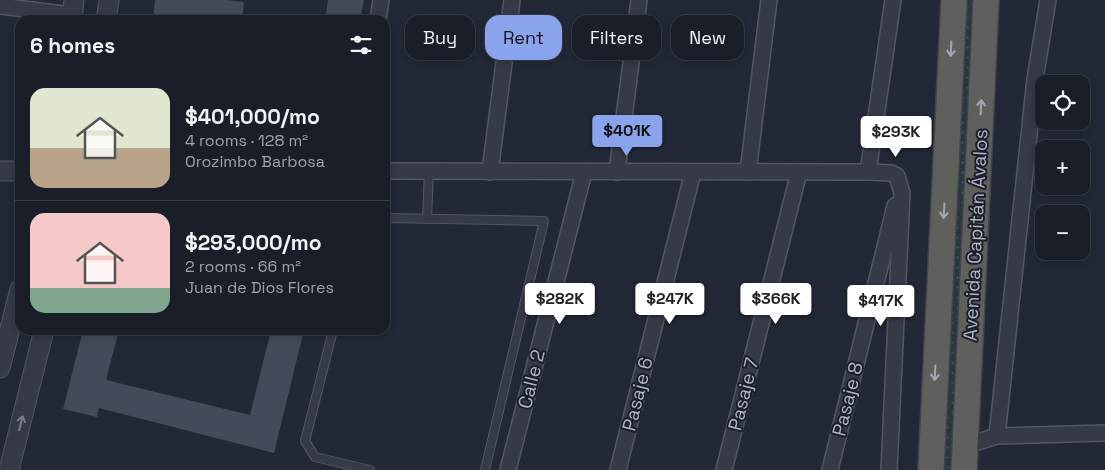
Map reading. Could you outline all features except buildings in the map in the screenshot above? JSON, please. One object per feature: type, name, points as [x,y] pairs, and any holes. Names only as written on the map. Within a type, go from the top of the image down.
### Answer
[{"type":"highway","name":"Avenida Capitán Ávalos","points":[[931,470],[954,0]]},
{"type":"highway","name":"Avenida Capitán Ávalos","points":[[964,458],[986,0]]},
{"type":"street","points":[[107,15],[109,0]]},
{"type":"street","points":[[378,15],[380,0]]},
{"type":"street","points":[[490,172],[512,0]]},
{"type":"street","points":[[617,172],[639,0]]},
{"type":"street","points":[[748,172],[768,0]]},
{"type":"street","points":[[868,172],[894,0]]},
{"type":"street","points":[[997,436],[1035,79],[1048,0]]},
{"type":"street","points":[[0,6],[73,12]]},
{"type":"street","points":[[0,171],[15,171]]},
{"type":"street","points":[[390,172],[868,172],[891,173],[898,176],[902,193],[889,470]]},
{"type":"street","name":"Calle 2","points":[[508,470],[584,172]]},
{"type":"street","name":"Pasaje 6","points":[[618,470],[693,172]]},
{"type":"street","name":"Pasaje 7","points":[[724,470],[799,172]]},
{"type":"street","name":"Pasaje 8","points":[[830,470],[901,183]]},
{"type":"street","points":[[0,368],[15,309]]},
{"type":"street","points":[[9,470],[43,335]]},
{"type":"street","points":[[964,458],[997,436],[1105,433]]},
{"type":"lane","points":[[427,219],[429,171]]},
{"type":"lane","points":[[390,218],[544,221],[485,470]]},
{"type":"lane","points":[[332,335],[305,441],[315,457],[370,470]]},
{"type":"shaded area","points":[[961,0],[978,0],[956,470],[939,470]]}]
